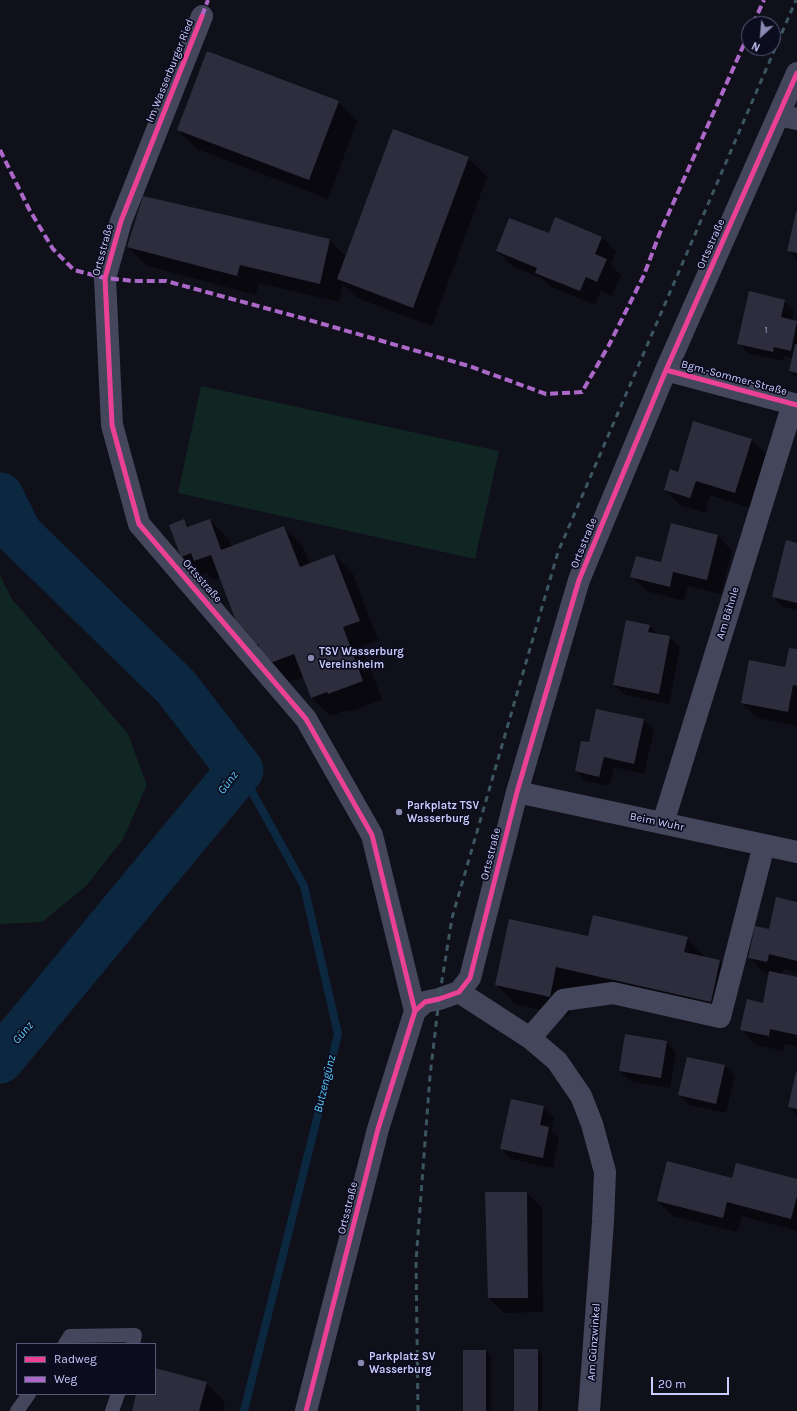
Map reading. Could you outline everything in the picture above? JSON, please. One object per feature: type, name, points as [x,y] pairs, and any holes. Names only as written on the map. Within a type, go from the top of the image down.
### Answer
[{"type":"street","name":"Im Wasserburger Ried","points":[[156,133],[202,16]]},
{"type":"street","name":"Ortsstraße","points":[[459,992],[470,978],[517,792],[579,580],[666,370],[788,117],[797,73]]},
{"type":"street","name":"Ortsstraße","points":[[156,133],[121,221],[104,278],[112,425],[140,524],[306,719],[372,835],[415,1011],[378,1129],[306,1411]]},
{"type":"street","name":"Bgm.-Sommer-Straße","points":[[666,370],[795,404]]},
{"type":"street","name":"Am Bähnle","points":[[664,823],[795,404]]},
{"type":"street","name":"Beim Wuhr","points":[[517,792],[797,852]]},
{"type":"street","points":[[415,1011],[425,1002],[459,992],[530,1038],[563,1000],[613,992],[720,1018],[764,845]]},
{"type":"street","name":"Am Günzwinkel","points":[[530,1038],[556,1061],[581,1096],[592,1124],[605,1172],[589,1411]]},
{"type":"lane","points":[[66,1343],[70,1336],[136,1336],[133,1343]]},
{"type":"lane","points":[[17,1411],[28,1395]]},
{"type":"lane","points":[[112,1411],[118,1395]]},
{"type":"green space","points":[[201,386],[499,451],[475,559],[178,493]]},
{"type":"green space","points":[[0,575],[11,598],[128,734],[147,785],[123,839],[86,886],[42,922],[0,924]]},
{"type":"building","points":[[207,51],[339,101],[309,180],[177,130]]},
{"type":"building","points":[[393,129],[469,157],[413,308],[337,279]]},
{"type":"building","points":[[143,196],[330,239],[320,284],[240,265],[237,276],[127,247]]},
{"type":"building","points":[[797,212],[797,253],[787,251]]},
{"type":"building","points":[[555,217],[602,237],[595,254],[607,259],[597,282],[586,277],[580,291],[535,273],[537,268],[496,251],[509,218],[549,233]]},
{"type":"building","points":[[749,291],[785,300],[781,317],[797,321],[791,351],[774,347],[773,352],[737,344]]},
{"type":"building","points":[[795,344],[797,344],[797,373],[789,371]]},
{"type":"building","points":[[693,421],[752,439],[735,493],[696,481],[690,498],[664,490],[670,469],[678,472]]},
{"type":"building","points":[[184,519],[187,527],[210,519],[221,550],[284,526],[300,567],[334,554],[360,621],[343,627],[363,681],[328,694],[327,692],[311,698],[294,654],[265,665],[258,644],[252,646],[245,630],[240,632],[211,555],[194,561],[191,553],[181,557],[169,525]]},
{"type":"building","points":[[671,523],[718,535],[707,580],[673,572],[670,587],[630,577],[636,556],[661,562]]},
{"type":"building","points":[[786,540],[797,543],[797,603],[772,597]]},
{"type":"building","points":[[626,620],[650,625],[648,632],[670,636],[659,694],[613,685]]},
{"type":"building","points":[[789,648],[797,649],[797,686],[793,685],[788,712],[741,703],[749,660],[785,667]]},
{"type":"building","points":[[596,709],[644,719],[634,764],[604,757],[599,777],[575,771],[581,741],[589,742]]},
{"type":"building","points":[[776,897],[797,902],[797,961],[769,954],[767,962],[748,958],[755,926],[769,929]]},
{"type":"building","points":[[593,915],[688,937],[684,952],[720,960],[711,1002],[556,967],[550,997],[495,985],[509,919],[588,936]]},
{"type":"building","points":[[769,971],[797,977],[797,1035],[770,1029],[769,1036],[740,1030],[747,999],[763,1003]]},
{"type":"building","points":[[625,1034],[667,1041],[661,1078],[619,1071]]},
{"type":"building","points":[[687,1057],[725,1065],[716,1104],[678,1095]]},
{"type":"building","points":[[796,1072],[797,1073],[797,1109],[788,1107]]},
{"type":"building","points":[[511,1099],[544,1106],[540,1125],[549,1127],[543,1158],[500,1149]]},
{"type":"building","points":[[667,1161],[732,1178],[736,1163],[797,1179],[797,1196],[791,1219],[727,1202],[723,1218],[657,1201]]},
{"type":"building","points":[[485,1192],[527,1192],[528,1298],[488,1298]]},
{"type":"building","points":[[514,1349],[538,1349],[538,1411],[514,1411]]},
{"type":"building","points":[[463,1350],[486,1350],[486,1411],[463,1411]]},
{"type":"building","points":[[156,1368],[207,1382],[199,1411],[132,1411],[136,1395],[156,1395]]},
{"type":"waterway","name":"Günz","points":[[0,496],[19,534],[176,687],[240,770],[0,1060]]},
{"type":"waterway","name":"Butzengünz","points":[[240,770],[304,886],[338,1034],[244,1411]]},
{"type":"railway","points":[[418,1411],[416,1261],[430,1076],[439,999],[452,918],[558,552],[796,0]]},
{"type":"marked path","points":[[202,16],[208,0]]},
{"type":"marked path","points":[[757,16],[764,0]]},
{"type":"marked path","points":[[0,150],[29,209],[53,249],[74,270],[105,278],[134,281],[166,281],[469,366],[546,394],[582,392],[609,345],[644,275],[659,235],[741,51]]},
{"type":"cycle path","points":[[202,16],[121,221],[105,278],[112,425],[139,524],[306,719],[372,835],[415,1011]]},
{"type":"cycle path","points":[[306,1411],[378,1129],[415,1011],[425,1002],[459,992],[470,978],[517,792],[579,580],[666,370],[797,73]]},
{"type":"cycle path","points":[[666,370],[797,405]]},
{"type":"place","name":"TSV Wasserburg Vereinsheim","points":[[311,658]]},
{"type":"place","name":"Parkplatz TSV Wasserburg","points":[[399,812]]},
{"type":"place","name":"Parkplatz SV Wasserburg","points":[[361,1363]]}]
